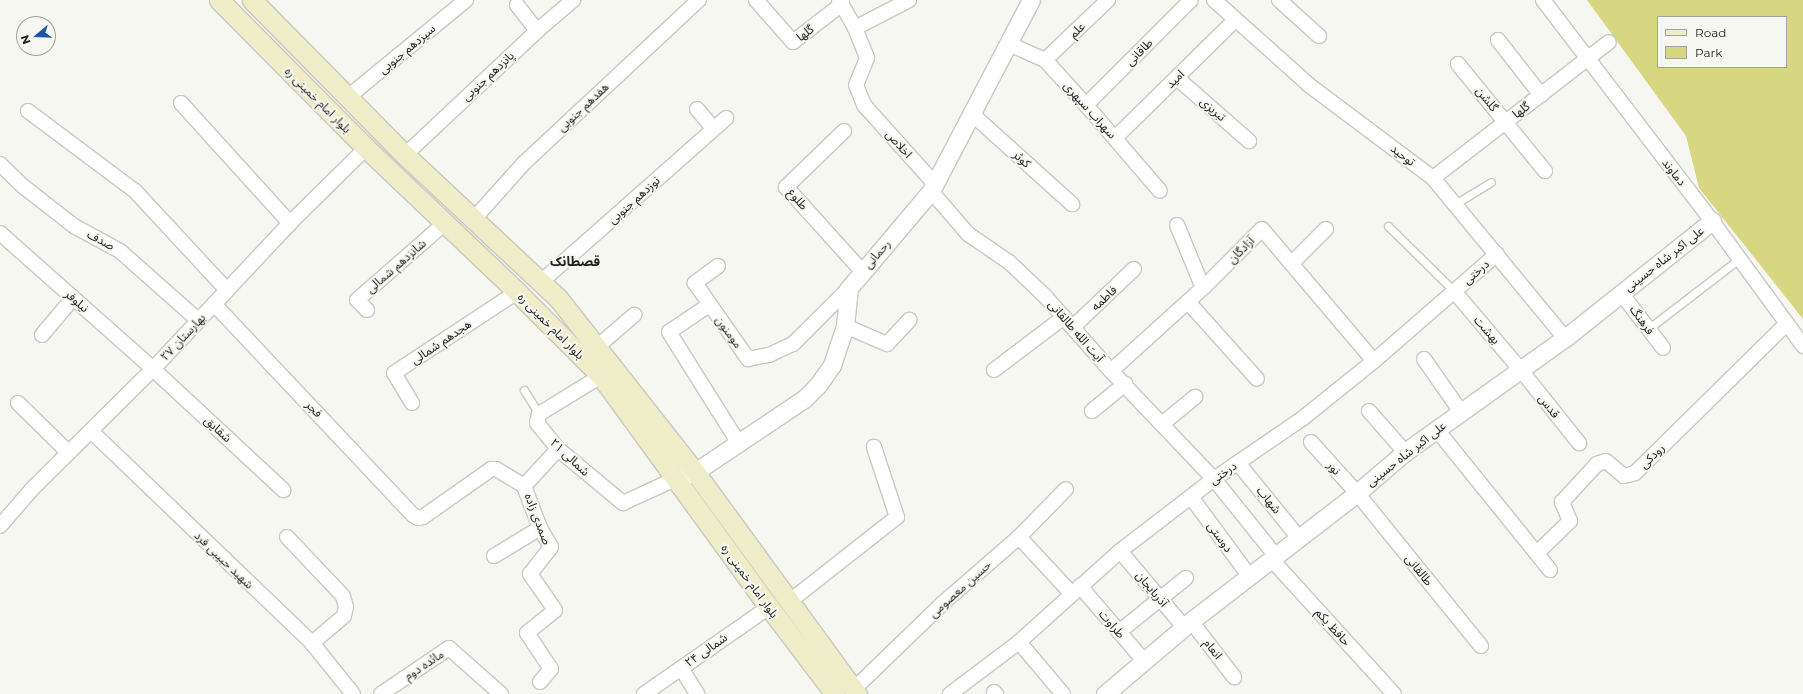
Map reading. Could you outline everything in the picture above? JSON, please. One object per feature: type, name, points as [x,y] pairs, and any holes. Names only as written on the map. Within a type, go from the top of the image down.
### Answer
[{"type":"main road","name":"بلوار امام خمینی ره","points":[[219,0],[366,148],[517,292],[601,376],[677,478],[769,607],[835,694]]},
{"type":"main road","name":"بلوار امام خمینی ره","points":[[252,0],[348,98],[473,220],[542,281],[598,346],[695,472],[856,692]]},
{"type":"street","name":"سیزدهم جنوبی","points":[[348,98],[466,0]]},
{"type":"street","name":"پانزدهم جنوبی","points":[[405,154],[537,31],[573,0]]},
{"type":"street","name":"هفدهم جنوبی","points":[[473,220],[524,163],[699,0]]},
{"type":"street","name":"گلها","points":[[756,0],[793,42],[841,1]]},
{"type":"street","points":[[841,1],[856,28],[909,0]]},
{"type":"street","name":"رحمانی","points":[[849,288],[933,188],[1031,0]]},
{"type":"street","name":"علم","points":[[1045,60],[1108,0]]},
{"type":"street","name":"طاقانی","points":[[1086,105],[1191,0]]},
{"type":"street","points":[[1279,0],[1319,36]]},
{"type":"street","name":"دماوند","points":[[1543,0],[1712,221],[1803,346]]},
{"type":"street","name":"توحید","points":[[1222,2],[1235,20],[1309,85],[1433,178],[1565,338]]},
{"type":"street","points":[[517,5],[537,31]]},
{"type":"street","name":"امید","points":[[1115,138],[1235,20]]},
{"type":"street","name":"اخلاص","points":[[856,28],[867,58],[856,85],[864,105],[933,188]]},
{"type":"street","points":[[1498,40],[1541,95]]},
{"type":"street","name":"گلها","points":[[1433,178],[1609,42]]},
{"type":"street","name":"سهراب سپهری","points":[[1009,44],[1045,60],[1160,191]]},
{"type":"street","name":"گلشن","points":[[1458,64],[1545,171]]},
{"type":"street","name":"تبریزی","points":[[1177,78],[1249,141]]},
{"type":"street","points":[[181,103],[290,223]]},
{"type":"street","points":[[697,109],[714,129]]},
{"type":"street","points":[[28,111],[135,191],[227,290]]},
{"type":"street","name":"کوثر","points":[[972,114],[1072,204]]},
{"type":"street","name":"نوزدهم جنوبی","points":[[542,281],[726,118]]},
{"type":"street","name":"طلوع","points":[[844,131],[786,187],[862,271]]},
{"type":"street","name":"بهارستان ۲۷","points":[[0,526],[32,489],[153,369],[290,223],[366,148]]},
{"type":"street","name":"صدف","points":[[0,164],[24,186],[74,226],[120,251],[198,320]]},
{"type":"street","name":"آیت الله طالقانی","points":[[933,188],[968,234],[1009,262],[1045,296],[1111,371],[1214,479]]},
{"type":"street","name":"علی اکبر شاه حسینی","points":[[1111,692],[1144,661],[1188,624],[1357,493],[1404,452],[1565,338],[1712,221]]},
{"type":"street","name":"شانزدهم شمالی","points":[[366,310],[357,300],[445,223]]},
{"type":"street","points":[[1177,225],[1203,288]]},
{"type":"street","name":"آزادگان","points":[[1111,371],[1203,288],[1262,229],[1374,361]]},
{"type":"street","points":[[1292,263],[1326,229]]},
{"type":"street","name":"نیلوفر","points":[[0,233],[153,369]]},
{"type":"street","name":"درختی","points":[[950,694],[1019,642],[1120,551],[1214,479],[1303,418],[1374,361],[1497,254]]},
{"type":"street","name":"مومنون","points":[[718,266],[695,283],[748,359],[769,355],[793,344],[849,288]]},
{"type":"street","name":"فاطمه","points":[[994,370],[1068,322],[1134,269]]},
{"type":"street","points":[[677,478],[695,472],[805,398],[818,385],[832,365],[845,326],[849,288]]},
{"type":"street","name":"بهشت","points":[[1454,291],[1520,369]]},
{"type":"street","name":"هجدهم شمالی","points":[[412,403],[394,374],[517,292]]},
{"type":"street","name":"فرهنگ","points":[[1621,293],[1663,348]]},
{"type":"street","points":[[42,335],[73,298]]},
{"type":"street","points":[[1188,302],[1257,379]]},
{"type":"street","name":"فجر","points":[[214,304],[413,515],[418,518],[423,517],[491,469],[496,469],[524,486]]},
{"type":"street","points":[[709,305],[669,332],[738,442]]},
{"type":"street","points":[[598,346],[634,315]]},
{"type":"street","points":[[845,326],[887,344],[910,320]]},
{"type":"street","name":"رودکی","points":[[1537,554],[1570,522],[1562,502],[1597,464],[1606,461],[1624,476],[1635,473],[1786,324]]},
{"type":"street","points":[[1424,359],[1462,412]]},
{"type":"street","name":"شقایق","points":[[153,369],[283,490]]},
{"type":"street","name":"قدس","points":[[1520,369],[1579,443]]},
{"type":"street","points":[[539,414],[601,376]]},
{"type":"street","points":[[1092,411],[1125,384]]},
{"type":"street","points":[[1162,424],[1195,397]]},
{"type":"street","points":[[18,403],[69,453]]},
{"type":"street","points":[[1369,411],[1404,452]]},
{"type":"street","name":"۲۱ شمالی","points":[[539,414],[537,423],[558,449],[623,503],[677,478]]},
{"type":"street","points":[[1437,430],[1550,570]]},
{"type":"street","name":"شهید حبیبی فرد","points":[[91,431],[312,643],[353,694]]},
{"type":"street","name":"نور","points":[[1311,442],[1357,493]]},
{"type":"street","points":[[790,601],[897,517],[874,447]]},
{"type":"street","name":"صمدی زاده","points":[[540,682],[551,669],[526,633],[555,610],[530,574],[551,547],[540,528],[524,486],[558,449]]},
{"type":"street","name":"شهاب","points":[[1238,463],[1299,538]]},
{"type":"street","name":"حافظ یکم","points":[[1214,479],[1274,558],[1394,694]]},
{"type":"street","name":"حسین معصومی","points":[[856,692],[943,603],[1019,537],[1066,489]]},
{"type":"street","name":"طالقانی","points":[[1357,493],[1481,646]]},
{"type":"street","name":"دوستی","points":[[1191,497],[1250,577]]},
{"type":"street","points":[[494,556],[540,528]]},
{"type":"street","points":[[287,537],[344,596],[346,607],[344,616],[312,643]]},
{"type":"street","name":"طراوت","points":[[1019,537],[1119,632],[1144,661]]},
{"type":"street","name":"آذربایجان","points":[[1120,551],[1160,598],[1188,624]]},
{"type":"street","points":[[1119,632],[1186,578]]},
{"type":"street","name":"۲۴ شمالی","points":[[644,694],[769,607]]},
{"type":"street","name":"انعام","points":[[1188,624],[1234,677]]},
{"type":"street","points":[[1019,642],[1056,691]]},
{"type":"street","name":"مائده دوم","points":[[387,692],[449,648],[501,694]]},
{"type":"street","points":[[681,668],[697,694]]},
{"type":"lane","points":[[1455,204],[1491,182]]},
{"type":"lane","points":[[1388,226],[1454,291]]},
{"type":"lane","points":[[1648,329],[1739,259]]},
{"type":"lane","points":[[524,390],[539,414]]},
{"type":"green space","points":[[1587,0],[1803,0],[1803,319],[1699,188],[1686,136]]},
{"type":"district","name":"قصطانک","points":[[575,261]]}]
